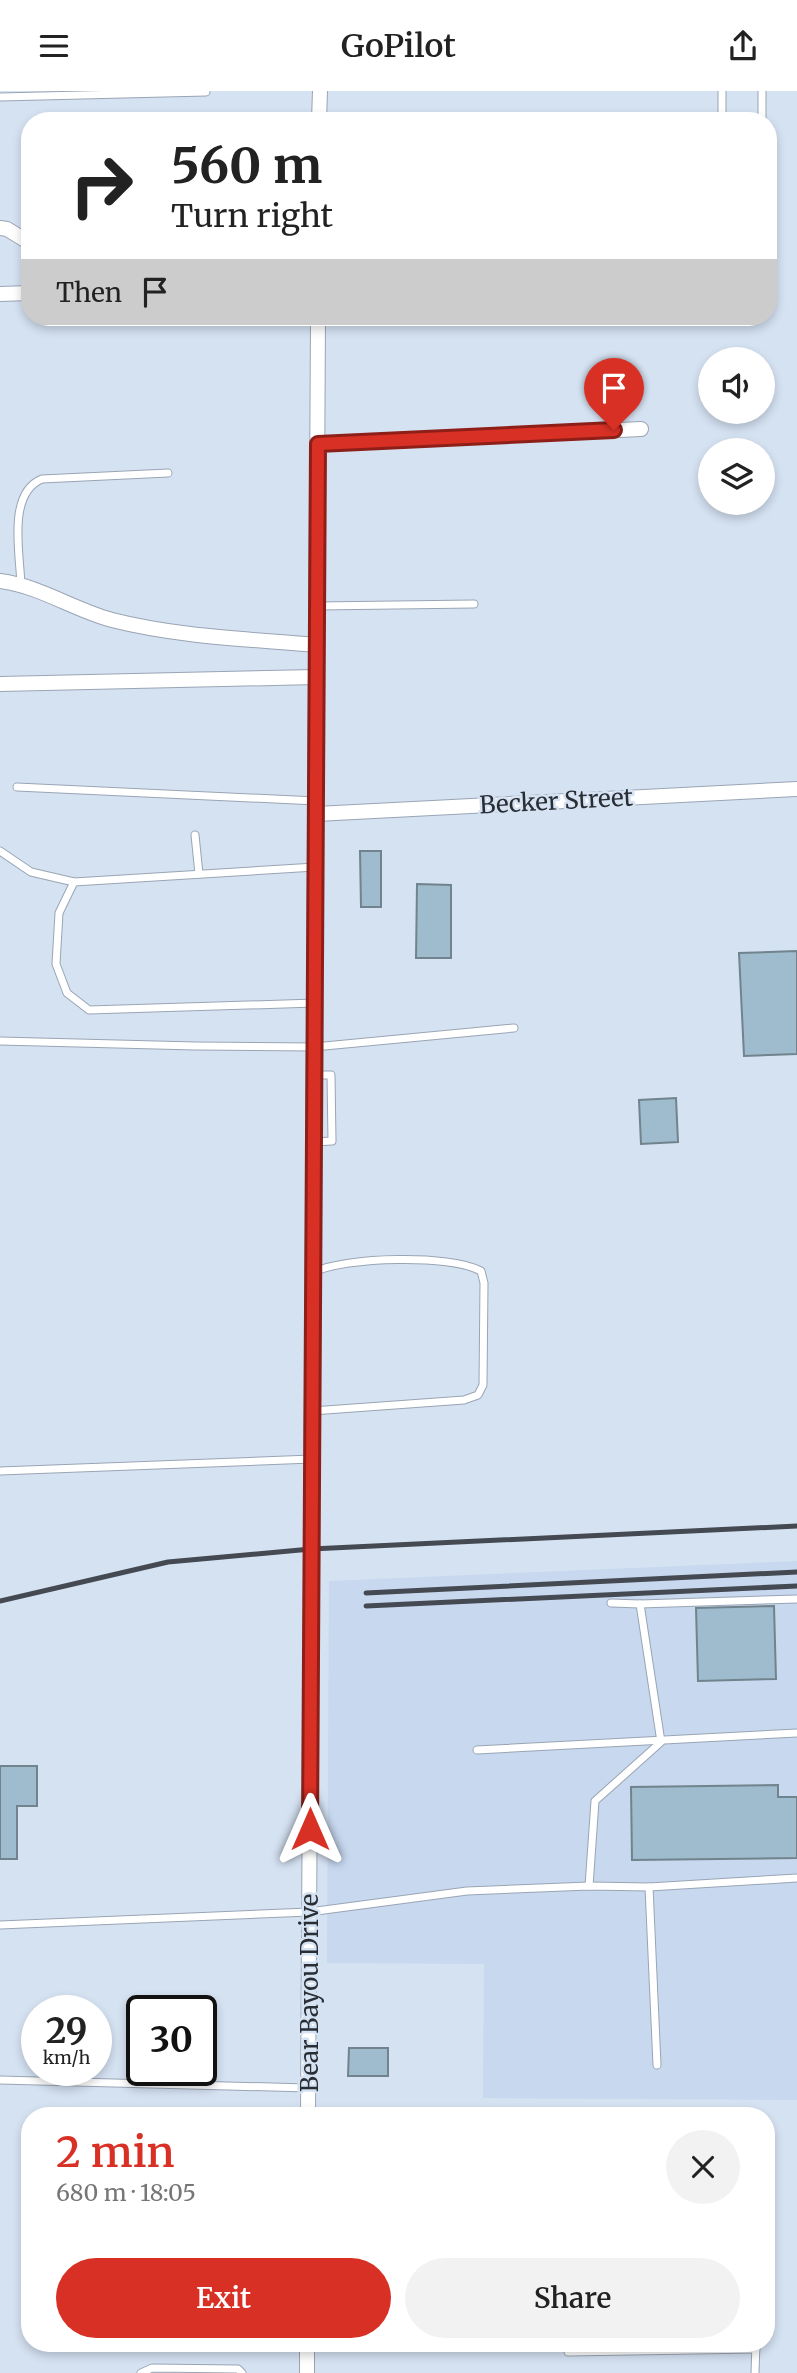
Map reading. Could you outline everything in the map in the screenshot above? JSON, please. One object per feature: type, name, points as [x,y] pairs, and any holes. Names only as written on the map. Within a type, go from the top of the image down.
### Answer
[{"type":"street","points":[[319,112],[320,91]]},
{"type":"street","points":[[0,228],[21,238]]},
{"type":"street","points":[[0,294],[21,293]]},
{"type":"street","name":"Bear Bayou Drive","points":[[308,2107],[318,326]]},
{"type":"street","points":[[318,444],[641,429]]},
{"type":"street","points":[[0,581],[21,585],[122,622],[180,633],[317,645]]},
{"type":"street","points":[[0,684],[316,677]]},
{"type":"street","name":"Becker Street","points":[[316,808],[797,789]]},
{"type":"street","points":[[307,2352],[307,2373]]},
{"type":"lane","points":[[722,91],[722,112]]},
{"type":"lane","points":[[762,91],[762,112]]},
{"type":"lane","points":[[0,97],[206,92]]},
{"type":"lane","points":[[21,585],[21,499],[32,483],[42,479],[168,473]]},
{"type":"lane","points":[[317,606],[474,604]]},
{"type":"lane","points":[[17,787],[316,808]]},
{"type":"lane","points":[[195,835],[200,874]]},
{"type":"lane","points":[[0,851],[32,873],[74,882],[315,867]]},
{"type":"lane","points":[[74,882],[60,913],[56,964],[67,993],[89,1010],[314,1003]]},
{"type":"lane","points":[[0,1041],[314,1047],[514,1028]]},
{"type":"lane","points":[[312,1411],[464,1400],[478,1395],[483,1385],[484,1283],[481,1271],[469,1265],[427,1261],[335,1264],[313,1273]]},
{"type":"lane","points":[[0,1471],[312,1459]]},
{"type":"lane","points":[[611,1603],[797,1599]]},
{"type":"lane","points":[[640,1604],[661,1742]]},
{"type":"lane","points":[[477,1750],[797,1734]]},
{"type":"lane","points":[[589,1886],[595,1801],[661,1742]]},
{"type":"lane","points":[[0,1925],[309,1912],[467,1891],[589,1886],[649,1887],[797,1878]]},
{"type":"lane","points":[[649,1887],[657,2065]]},
{"type":"lane","points":[[0,2080],[308,2088]]},
{"type":"lane","points":[[755,2373],[756,2352]]},
{"type":"lane","points":[[141,2373],[152,2368],[238,2369],[242,2373]]},
{"type":"shaded area","points":[[797,1561],[797,2100],[483,2098],[484,1964],[327,1963],[329,1581]]},
{"type":"building","points":[[360,851],[381,851],[381,907],[361,907]]},
{"type":"building","points":[[417,884],[451,885],[451,958],[416,958]]},
{"type":"building","points":[[797,951],[797,1054],[744,1056],[739,953]]},
{"type":"building","points":[[676,1098],[678,1142],[641,1144],[639,1100]]},
{"type":"building","points":[[774,1606],[776,1679],[698,1681],[696,1608]]},
{"type":"building","points":[[0,1766],[37,1766],[37,1806],[17,1806],[17,1859],[0,1859]]},
{"type":"building","points":[[778,1785],[778,1797],[797,1797],[797,1858],[632,1860],[631,1787]]},
{"type":"building","points":[[349,2048],[388,2048],[388,2076],[348,2076]]},
{"type":"railway","points":[[0,1601],[168,1562],[311,1549],[797,1526]]},
{"type":"railway","points":[[366,1593],[797,1572]]},
{"type":"railway","points":[[366,1606],[797,1586]]},
{"type":"route","points":[[310,1829],[318,444],[614,430]]}]
